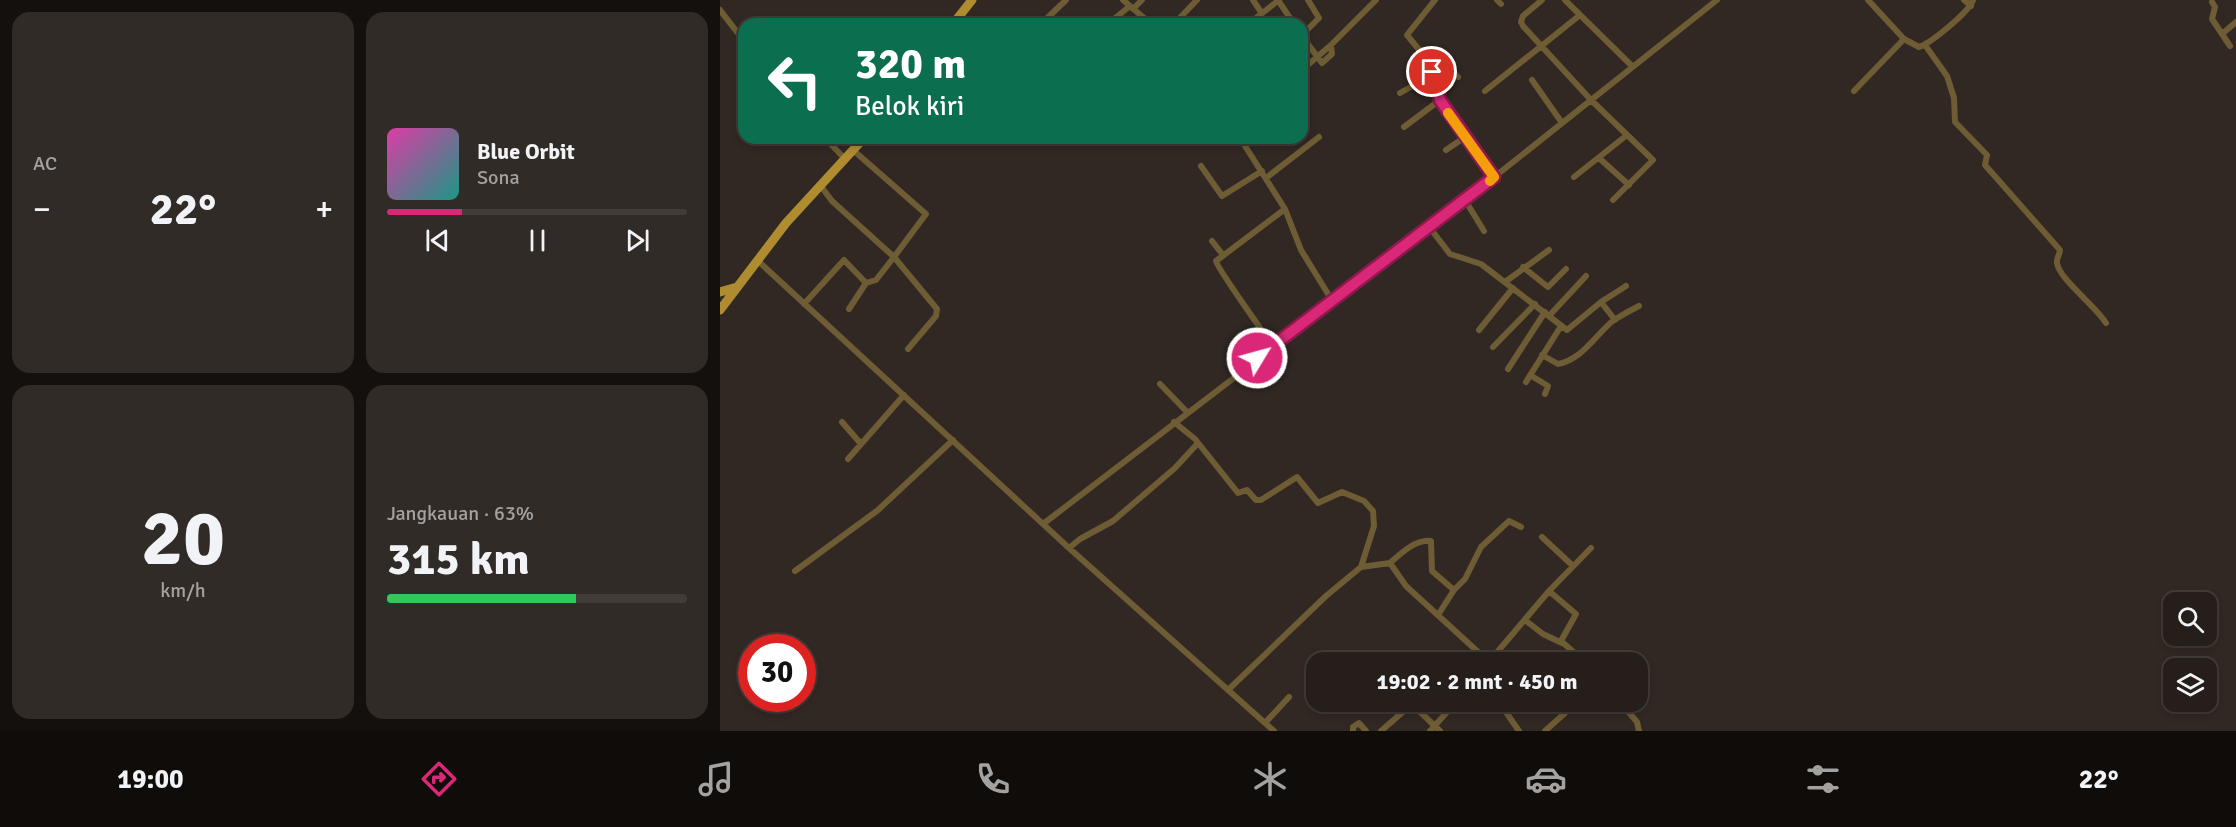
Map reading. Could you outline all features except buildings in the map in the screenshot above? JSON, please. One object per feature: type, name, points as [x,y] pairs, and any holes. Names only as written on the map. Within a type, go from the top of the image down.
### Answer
[{"type":"main road","points":[[958,18],[972,0]]},
{"type":"main road","points":[[720,310],[757,260],[820,184],[859,144]]},
{"type":"main road","points":[[720,292],[737,287]]},
{"type":"street","points":[[1047,18],[1066,0]]},
{"type":"street","points":[[1123,0],[1144,18]]},
{"type":"street","points":[[1117,18],[1142,0]]},
{"type":"street","points":[[1180,18],[1197,0]]},
{"type":"street","points":[[1253,0],[1261,12]]},
{"type":"street","points":[[1257,18],[1261,12],[1278,0],[1290,18]]},
{"type":"street","points":[[1308,0],[1319,18],[1308,30]]},
{"type":"street","points":[[1308,68],[1322,62],[1331,45],[1376,0]]},
{"type":"street","points":[[1435,0],[1407,33],[1432,74],[1440,100],[1494,177]]},
{"type":"street","points":[[1542,0],[1523,16],[1521,22],[1591,100],[1653,160],[1612,200]]},
{"type":"street","points":[[1565,0],[1633,68]]},
{"type":"street","points":[[1043,524],[1430,228],[1717,0]]},
{"type":"street","points":[[1868,0],[1912,45],[1925,45],[1943,30],[1952,26],[1972,3],[1964,0]]},
{"type":"street","points":[[2212,2],[2216,7],[2212,19],[2230,46]]},
{"type":"street","points":[[720,10],[738,33]]},
{"type":"street","points":[[1485,91],[1580,15]]},
{"type":"street","points":[[2222,34],[2236,22]]},
{"type":"street","points":[[1854,91],[1904,39]]},
{"type":"street","points":[[1308,44],[1322,62]]},
{"type":"street","points":[[1925,45],[1947,76],[1954,98],[1955,122],[1987,155],[1985,165],[2060,250],[2056,261],[2062,276],[2094,306],[2106,323]]},
{"type":"street","points":[[1400,93],[1432,74],[1445,63],[1458,77]]},
{"type":"street","points":[[1532,80],[1562,123]]},
{"type":"street","points":[[1404,127],[1440,100]]},
{"type":"street","points":[[1574,177],[1627,135]]},
{"type":"street","points":[[1266,178],[1319,137]]},
{"type":"street","points":[[1446,150],[1465,137]]},
{"type":"street","points":[[831,144],[845,159]]},
{"type":"street","points":[[1244,144],[1285,209],[1302,250],[1333,302]]},
{"type":"street","points":[[849,309],[866,283],[876,280],[926,214],[854,150]]},
{"type":"street","points":[[1599,158],[1629,185]]},
{"type":"street","points":[[1201,166],[1222,196],[1262,171]]},
{"type":"street","points":[[820,184],[832,201],[894,257],[937,309],[936,316],[908,349]]},
{"type":"street","points":[[1465,200],[1484,231]]},
{"type":"street","points":[[1273,347],[1216,265],[1223,255],[1285,209]]},
{"type":"street","points":[[1430,228],[1450,254],[1480,264],[1569,330],[1601,302],[1626,286]]},
{"type":"street","points":[[1212,241],[1223,255]]},
{"type":"street","points":[[1505,282],[1549,250]]},
{"type":"street","points":[[757,260],[1069,548],[1274,731]]},
{"type":"street","points":[[804,304],[844,260],[866,283]]},
{"type":"street","points":[[1524,267],[1548,287],[1566,269]]},
{"type":"street","points":[[1508,369],[1547,314],[1586,276]]},
{"type":"street","points":[[1479,330],[1513,288]]},
{"type":"street","points":[[1601,302],[1615,320]]},
{"type":"street","points":[[1493,348],[1535,304]]},
{"type":"street","points":[[1542,355],[1558,364],[1564,363],[1587,347],[1615,320],[1639,306]]},
{"type":"street","points":[[1526,382],[1561,326]]},
{"type":"street","points":[[1530,375],[1548,386],[1545,394]]},
{"type":"street","points":[[1161,384],[1187,412]]},
{"type":"street","points":[[848,459],[904,395]]},
{"type":"street","points":[[842,422],[861,444]]},
{"type":"street","points":[[1174,422],[1198,443],[1238,493],[1247,490],[1257,501],[1297,477],[1318,503],[1342,492],[1369,505],[1374,526],[1361,567]]},
{"type":"street","points":[[795,571],[878,510],[953,440]]},
{"type":"street","points":[[1069,548],[1115,519],[1175,468],[1198,443]]},
{"type":"street","points":[[1438,615],[1454,590],[1465,579],[1486,541],[1509,521],[1521,527]]},
{"type":"street","points":[[1542,537],[1574,566]]},
{"type":"street","points":[[1228,690],[1326,596],[1361,567],[1390,563],[1404,550],[1429,540],[1433,543],[1432,572],[1454,590]]},
{"type":"street","points":[[1498,652],[1549,591],[1591,548]]},
{"type":"street","points":[[1390,563],[1406,586],[1478,652]]},
{"type":"street","points":[[1549,591],[1576,615],[1562,638],[1562,643]]},
{"type":"street","points":[[1525,620],[1573,652]]},
{"type":"street","points":[[1265,723],[1289,698]]},
{"type":"street","points":[[1381,731],[1412,704],[1435,729],[1448,712]]},
{"type":"street","points":[[1505,712],[1519,731]]},
{"type":"street","points":[[1628,712],[1636,722],[1639,731]]},
{"type":"street","points":[[1545,731],[1565,713]]},
{"type":"street","points":[[1353,731],[1353,727],[1359,723],[1366,731]]},
{"type":"slow traffic","points":[[1448,113],[1494,177],[1490,181]]},
{"type":"route","points":[[1257,358],[1494,177],[1440,100],[1432,72]]}]
